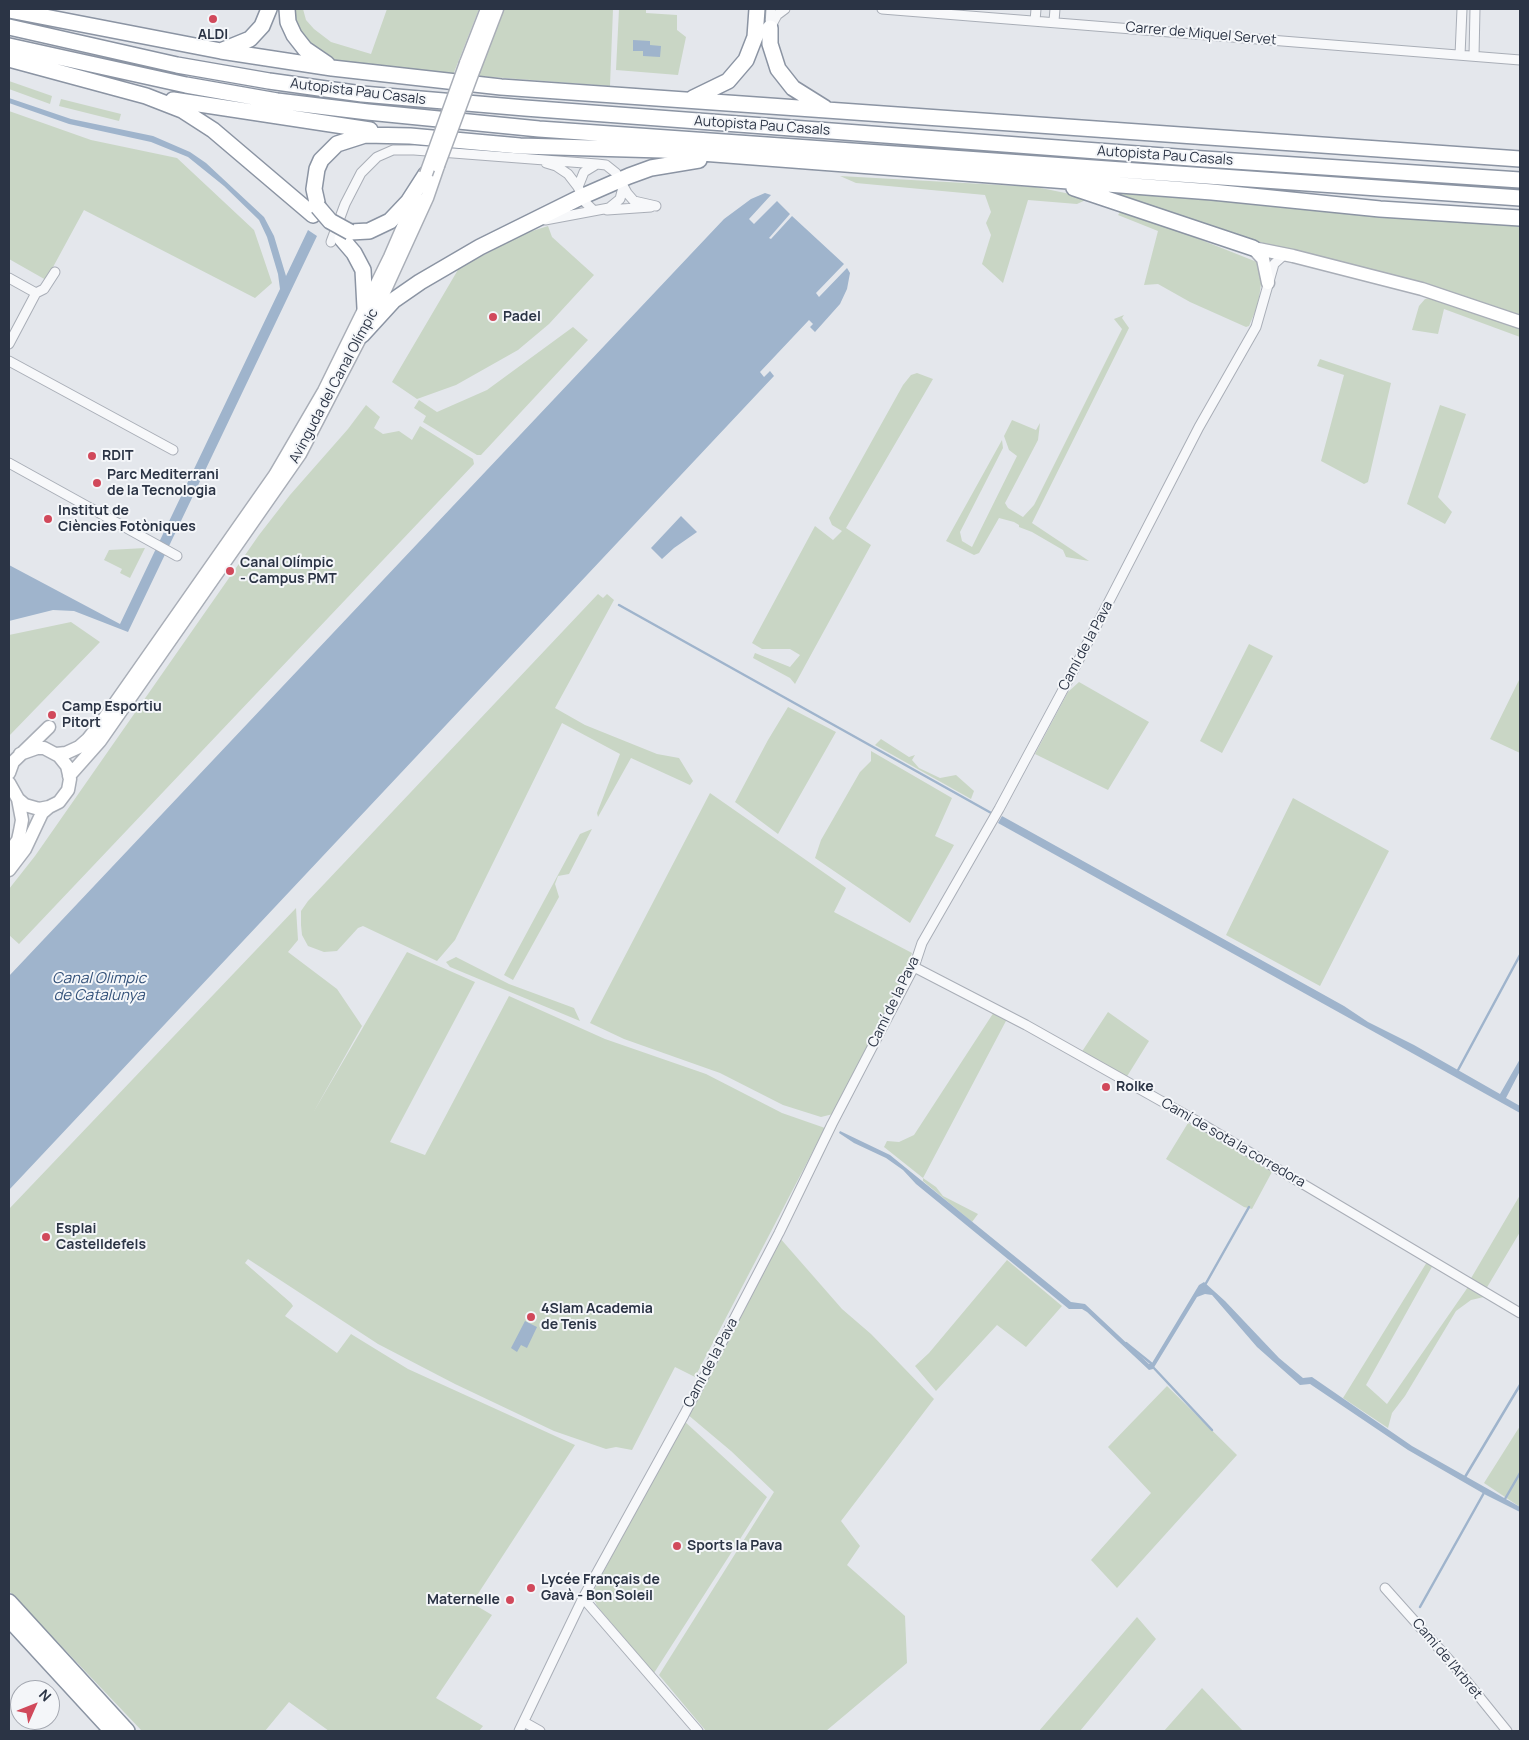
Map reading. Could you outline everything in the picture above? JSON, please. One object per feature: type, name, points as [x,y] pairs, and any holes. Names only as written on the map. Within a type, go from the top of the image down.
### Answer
[{"type":"highway","points":[[221,51],[250,39],[262,26],[269,9]]},
{"type":"highway","points":[[287,9],[288,22],[294,35],[305,49],[332,68]]},
{"type":"highway","points":[[684,100],[714,89],[738,72],[746,60],[755,37],[757,9]]},
{"type":"highway","points":[[9,10],[221,51],[332,68],[501,87],[1520,159]]},
{"type":"highway","name":"Autopista Pau Casals","points":[[9,27],[177,65],[269,81],[362,94],[1204,160],[1520,180]]},
{"type":"highway","points":[[770,28],[770,44],[778,69],[793,88],[829,110]]},
{"type":"highway","name":"Autopista Pau Casals","points":[[9,46],[186,85],[277,101],[368,112],[539,129],[1186,173],[1520,198]]},
{"type":"highway","points":[[9,59],[146,96],[182,110],[207,126],[330,221],[354,253],[363,270],[365,308]]},
{"type":"highway","points":[[146,96],[410,136],[520,146],[662,150],[1212,192],[1380,209],[1520,218]]},
{"type":"highway","points":[[316,211],[315,178],[321,160],[332,148],[344,140],[357,136],[410,136]]},
{"type":"highway","points":[[362,335],[383,310],[420,282],[521,227],[580,192],[622,183],[651,168],[684,161],[756,158]]},
{"type":"highway","points":[[341,237],[369,231],[390,221],[408,202],[432,170]]},
{"type":"highway","points":[[1186,173],[1456,214]]},
{"type":"highway","points":[[1044,180],[1108,198],[1162,219],[1253,248]]},
{"type":"highway","points":[[9,1602],[127,1731]]},
{"type":"highway","points":[[9,1619],[112,1731]]},
{"type":"street","name":"Avinguda del Canal Olímpic","points":[[69,776],[106,733],[284,478],[309,438],[405,247],[470,66],[487,9]]},
{"type":"street","name":"Avinguda del Canal Olímpic","points":[[470,66],[498,9]]},
{"type":"street","points":[[770,28],[771,9]]},
{"type":"street","points":[[770,28],[777,15],[785,9]]},
{"type":"street","name":"Carrer de Miquel Servet","points":[[882,9],[1520,60]]},
{"type":"street","points":[[1035,21],[1036,9]]},
{"type":"street","points":[[1054,22],[1055,9]]},
{"type":"street","points":[[1460,55],[1462,9]]},
{"type":"street","points":[[1474,56],[1475,9]]},
{"type":"street","points":[[341,237],[345,204],[361,173],[372,160],[384,153],[398,150],[597,164],[611,169],[634,201],[656,206],[647,209],[593,210],[521,227]]},
{"type":"street","points":[[533,160],[562,169],[593,210]]},
{"type":"street","points":[[580,192],[584,172],[597,164]]},
{"type":"street","name":"Avinguda del Canal Olímpic","points":[[20,754],[37,748],[53,752],[73,750],[88,740],[230,540],[272,480],[300,433],[365,308],[432,170]]},
{"type":"street","points":[[604,210],[617,203],[622,183]]},
{"type":"street","points":[[1253,248],[1288,255],[1445,295],[1520,322]]},
{"type":"street","points":[[1253,248],[1263,259],[1269,279]]},
{"type":"street","name":"Camí de la Pava","points":[[519,1731],[583,1598],[684,1415],[774,1242],[832,1124],[914,966],[922,942],[999,809],[1072,673],[1199,427],[1256,327],[1276,260],[1288,255]]},
{"type":"street","points":[[9,344],[40,291],[55,272]]},
{"type":"street","points":[[9,278],[40,291]]},
{"type":"street","points":[[9,361],[173,450]]},
{"type":"street","points":[[9,463],[174,554]]},
{"type":"street","points":[[9,870],[25,849],[42,813],[59,802],[68,790],[69,776],[67,766],[44,741],[49,727],[20,754],[10,768]]},
{"type":"street","points":[[9,784],[18,799],[22,820],[18,840],[9,853]]},
{"type":"street","points":[[18,799],[32,808],[49,808]]},
{"type":"street","name":"Camí de sota la corredora","points":[[914,966],[1026,1025],[1202,1124],[1520,1313]]},
{"type":"street","name":"Camí de l'Arbret","points":[[1385,1588],[1452,1664],[1507,1731]]},
{"type":"street","points":[[583,1598],[698,1731]]},
{"type":"street","points":[[524,1722],[540,1731]]},
{"type":"green space","points":[[294,9],[303,9],[306,20],[331,42],[371,54],[387,9],[479,9],[453,75],[336,63],[308,45],[295,25]]},
{"type":"green space","points":[[504,9],[613,9],[610,86],[478,76]]},
{"type":"green space","points":[[619,9],[646,9],[646,13],[677,15],[677,30],[686,37],[678,75],[616,70]]},
{"type":"green space","points":[[9,81],[52,96],[50,104],[9,89]]},
{"type":"green space","points":[[61,99],[121,114],[119,121],[59,106]]},
{"type":"green space","points":[[9,111],[91,140],[177,158],[254,230],[272,283],[255,298],[84,210],[46,280],[9,259]]},
{"type":"green space","points":[[840,176],[1036,187],[1090,198],[1077,204],[1028,200],[1003,283],[982,264],[991,235],[986,223],[991,212],[985,195],[856,183]]},
{"type":"green space","points":[[1104,190],[1520,224],[1520,317],[1404,278],[1211,230]]},
{"type":"green space","points":[[1123,209],[1257,262],[1261,270],[1261,284],[1258,305],[1249,326],[1246,327],[1190,302],[1158,284],[1144,285],[1158,231],[1118,215]]},
{"type":"green space","name":"Padel","points":[[548,226],[552,237],[594,275],[549,324],[518,350],[456,385],[417,399],[392,382],[459,268],[526,233]]},
{"type":"green space","points":[[1435,297],[1520,327],[1520,337],[1444,309],[1438,334],[1412,330],[1419,306],[1425,299]]},
{"type":"green space","points":[[1124,315],[1122,318],[1129,328],[1032,523],[1089,561],[1066,557],[1063,550],[1032,532],[1019,527],[1014,522],[999,518],[979,553],[974,555],[946,541],[1002,440],[1003,448],[960,532],[962,541],[972,547],[1017,456],[1009,450],[1004,436],[1012,420],[1036,430],[1040,423],[1038,440],[1005,503],[1008,508],[1023,517],[1034,505],[1122,329],[1114,319]]},
{"type":"green space","points":[[573,327],[588,340],[481,455],[477,455],[423,422],[426,416],[414,408],[419,400],[437,412],[487,390]]},
{"type":"green space","points":[[1320,359],[1391,383],[1368,482],[1364,484],[1321,461],[1344,375],[1317,366]]},
{"type":"green space","points":[[917,373],[933,379],[846,528],[871,545],[795,684],[790,678],[753,658],[755,653],[790,667],[800,655],[790,649],[762,649],[752,643],[815,526],[833,540],[842,531],[832,525],[829,518],[903,385],[911,375]]},
{"type":"green space","points":[[366,405],[380,417],[374,428],[383,434],[399,431],[412,440],[420,426],[473,459],[474,464],[19,944],[9,935],[9,889],[35,856],[259,535]]},
{"type":"green space","points":[[1440,405],[1466,414],[1438,497],[1452,512],[1445,524],[1407,504]]},
{"type":"green space","points":[[145,548],[130,578],[120,573],[122,569],[104,560],[109,550]]},
{"type":"green space","points":[[598,594],[603,598],[607,594],[614,600],[555,708],[585,725],[657,754],[679,758],[693,781],[690,785],[631,758],[598,817],[597,813],[620,754],[562,723],[455,940],[437,961],[363,926],[358,928],[337,951],[324,952],[308,946],[302,935],[301,911],[308,901]]},
{"type":"green space","points":[[71,622],[100,642],[9,736],[9,635]]},
{"type":"green space","points":[[1249,644],[1273,656],[1222,753],[1200,741]]},
{"type":"green space","points":[[1520,678],[1520,753],[1490,739]]},
{"type":"green space","points":[[1079,682],[1149,722],[1108,790],[1035,754],[1068,692]]},
{"type":"green space","points":[[788,707],[836,732],[778,834],[735,802]]},
{"type":"green space","points":[[881,739],[909,757],[915,755],[912,760],[919,768],[940,778],[956,775],[974,791],[971,799],[875,745]]},
{"type":"green space","points":[[871,751],[952,798],[935,836],[954,845],[910,923],[815,858],[821,840],[860,772],[871,761]]},
{"type":"green space","points":[[710,793],[846,888],[834,912],[912,953],[899,988],[833,1114],[821,1117],[783,1105],[720,1073],[624,1039],[590,1023]]},
{"type":"green space","points":[[1293,798],[1389,851],[1320,986],[1226,935]]},
{"type":"green space","points":[[592,829],[569,874],[558,876],[555,884],[559,897],[513,980],[504,975],[580,834]]},
{"type":"green space","points":[[296,908],[298,940],[288,952],[337,989],[362,1026],[313,1113],[407,952],[475,982],[390,1142],[425,1155],[509,996],[605,1039],[706,1074],[782,1113],[825,1128],[695,1377],[675,1367],[632,1450],[616,1447],[606,1449],[554,1431],[455,1384],[378,1344],[248,1259],[245,1263],[291,1303],[293,1306],[285,1316],[337,1353],[351,1334],[408,1369],[575,1445],[472,1603],[492,1615],[436,1698],[483,1726],[479,1731],[329,1731],[289,1702],[265,1731],[142,1731],[9,1591],[9,1209]]},
{"type":"green space","points":[[456,957],[509,984],[574,1008],[580,1021],[450,967],[446,962]]},
{"type":"green space","points":[[994,1012],[1007,1019],[923,1178],[884,1147],[887,1141],[899,1142],[914,1135]]},
{"type":"green space","points":[[1108,1012],[1149,1041],[1126,1078],[1081,1053]]},
{"type":"green space","points":[[1188,1123],[1273,1170],[1252,1209],[1244,1207],[1166,1159]]},
{"type":"green space","points":[[923,1178],[936,1187],[943,1196],[978,1214],[972,1222],[923,1181]]},
{"type":"green space","points":[[1520,1195],[1520,1232],[1486,1289],[1470,1280]]},
{"type":"green space","points":[[779,1237],[842,1309],[871,1334],[934,1399],[841,1521],[860,1546],[847,1565],[905,1616],[907,1663],[826,1731],[706,1731],[659,1675],[774,1492],[731,1451],[687,1414]]},
{"type":"green space","points":[[1007,1260],[1062,1306],[1026,1347],[997,1325],[936,1391],[915,1366],[929,1353]]},
{"type":"green space","points":[[1427,1262],[1433,1265],[1366,1385],[1387,1404],[1468,1287],[1484,1297],[1471,1300],[1456,1311],[1405,1396],[1392,1413],[1388,1428],[1343,1398]]},
{"type":"green space","points":[[1167,1386],[1237,1455],[1117,1588],[1091,1560],[1151,1493],[1108,1447]]},
{"type":"green space","name":"Sports la Pava","points":[[683,1420],[767,1497],[654,1673],[597,1606],[592,1594]]},
{"type":"green space","points":[[1520,1426],[1520,1507],[1484,1483]]},
{"type":"green space","points":[[1137,1617],[1156,1639],[1080,1731],[1039,1731]]},
{"type":"green space","points":[[1202,1688],[1243,1731],[1164,1731]]},
{"type":"water","points":[[633,40],[650,41],[650,45],[661,46],[660,57],[643,56],[643,51],[633,51]]},
{"type":"water","points":[[9,98],[71,119],[153,136],[190,152],[206,163],[264,217],[274,236],[286,276],[308,230],[317,236],[128,632],[74,611],[53,610],[9,621],[9,565],[120,624],[280,289],[278,274],[267,237],[259,220],[224,186],[188,157],[151,142],[69,124],[9,103]]},
{"type":"water","name":"Canal Olimpic de Catalunya","points":[[765,193],[771,195],[749,219],[754,224],[777,201],[790,214],[769,238],[771,239],[792,216],[844,264],[816,293],[819,297],[847,268],[850,273],[847,289],[840,304],[815,332],[810,327],[813,324],[809,320],[760,372],[764,377],[770,371],[774,376],[9,1190],[9,976],[724,219],[751,199]]},
{"type":"water","points":[[681,516],[697,532],[662,559],[651,548]]},
{"type":"water","points":[[1002,816],[1500,1094],[1520,1059],[1520,1071],[1506,1098],[1520,1106],[1520,1113],[998,823]]},
{"type":"water","points":[[840,1131],[890,1155],[1071,1302],[1085,1304],[1149,1364],[1152,1363],[1199,1285],[1204,1282],[1225,1301],[1279,1358],[1303,1378],[1312,1377],[1412,1446],[1520,1507],[1520,1512],[1486,1495],[1408,1450],[1310,1384],[1300,1385],[1257,1347],[1212,1295],[1205,1294],[1197,1297],[1153,1369],[1149,1370],[1087,1312],[1082,1309],[1069,1309],[916,1184],[903,1170],[886,1158],[854,1143],[839,1133]]},
{"type":"water","points":[[525,1321],[537,1327],[527,1348],[521,1345],[517,1352],[511,1348]]},
{"type":"waterway","points":[[619,605],[993,814]]},
{"type":"waterway","points":[[1457,1072],[1520,955]]},
{"type":"waterway","points":[[1205,1285],[1249,1207]]},
{"type":"waterway","points":[[1126,1343],[1152,1364]]},
{"type":"waterway","points":[[1152,1366],[1212,1430]]},
{"type":"waterway","points":[[1465,1477],[1520,1385]]},
{"type":"waterway","points":[[1505,1499],[1520,1473]]},
{"type":"waterway","points":[[1420,1607],[1485,1491]]},
{"type":"place","name":"ALDI","points":[[213,19]]},
{"type":"place","name":"Padel","points":[[493,317]]},
{"type":"place","name":"RDIT","points":[[92,456]]},
{"type":"place","name":"Parc Mediterrani de la Tecnologia","points":[[97,483]]},
{"type":"place","name":"Institut de Ciències Fotòniques","points":[[48,519]]},
{"type":"place","name":"Canal Olímpic - Campus PMT","points":[[230,571]]},
{"type":"place","name":"Camp Esportiu Pitort","points":[[52,715]]},
{"type":"place","name":"Rolke","points":[[1106,1087]]},
{"type":"place","name":"Esplai Castelldefels","points":[[46,1237]]},
{"type":"place","name":"4Slam Academia de Tenis","points":[[531,1317]]},
{"type":"place","name":"Sports la Pava","points":[[677,1546]]},
{"type":"place","name":"Lycée Français de Gavà - Bon Soleil","points":[[531,1588]]},
{"type":"place","name":"Maternelle","points":[[510,1600]]}]
